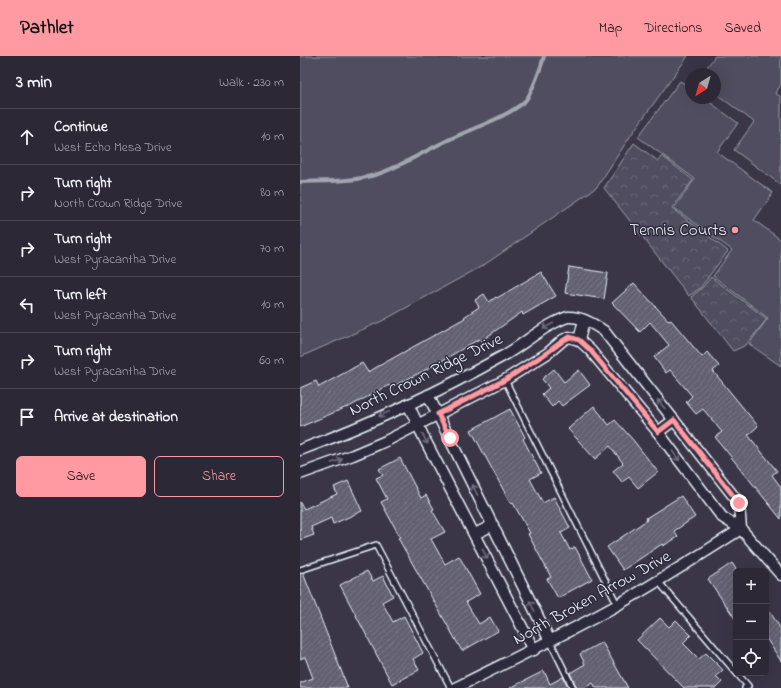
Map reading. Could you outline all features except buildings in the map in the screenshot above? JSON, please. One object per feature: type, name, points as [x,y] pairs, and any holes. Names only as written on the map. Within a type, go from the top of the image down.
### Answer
[{"type":"street","name":"North Crown Ridge Drive","points":[[300,450],[428,395],[505,355],[543,328],[558,321],[568,317],[584,320]]},
{"type":"street","points":[[579,340],[584,320],[595,324],[604,331],[739,503],[741,529]]},
{"type":"street","points":[[300,474],[354,455],[386,441],[505,380],[570,337],[579,340],[590,350],[658,432],[722,517],[741,529],[781,576]]},
{"type":"street","points":[[428,395],[550,641]]},
{"type":"street","points":[[408,404],[534,650]]},
{"type":"street","points":[[658,432],[674,420]]},
{"type":"street","points":[[475,534],[493,525]]},
{"type":"street","name":"North Broken Arrow Drive","points":[[455,688],[534,650],[617,604],[658,581],[741,529]]},
{"type":"lane","points":[[505,380],[617,604]]},
{"type":"lane","points":[[300,570],[376,545],[451,688]]},
{"type":"lane","points":[[658,581],[748,686],[745,688]]},
{"type":"lane","points":[[550,641],[573,688]]},
{"type":"green space","points":[[300,56],[688,56],[633,132],[597,187],[484,265],[382,321],[300,357]]},
{"type":"green space","points":[[715,56],[781,56],[781,85],[775,93],[781,97],[781,185],[734,150],[754,122],[721,97],[721,68],[706,68]]},
{"type":"green space","name":"Tennis Courts","points":[[680,81],[685,84],[685,104],[712,104],[738,123],[717,152],[773,193],[754,220],[781,240],[781,366],[749,344],[768,318],[713,276],[732,250],[674,208],[695,179],[638,137]]},
{"type":"green space","points":[[634,143],[658,161],[662,156],[693,180],[672,208],[728,251],[700,288],[689,296],[604,188]]},
{"type":"green space","points":[[711,277],[767,319],[746,345],[733,351],[691,297],[702,288]]},
{"type":"waterway","points":[[300,182],[349,180],[369,177],[395,167],[453,137],[508,113],[527,98],[536,80],[544,56]]},
{"type":"place","name":"Tennis Courts","points":[[735,230]]},
{"type":"route","points":[[450,438],[438,414],[505,380],[564,340],[570,337],[575,338],[590,350],[658,432],[674,420],[739,503]]}]
